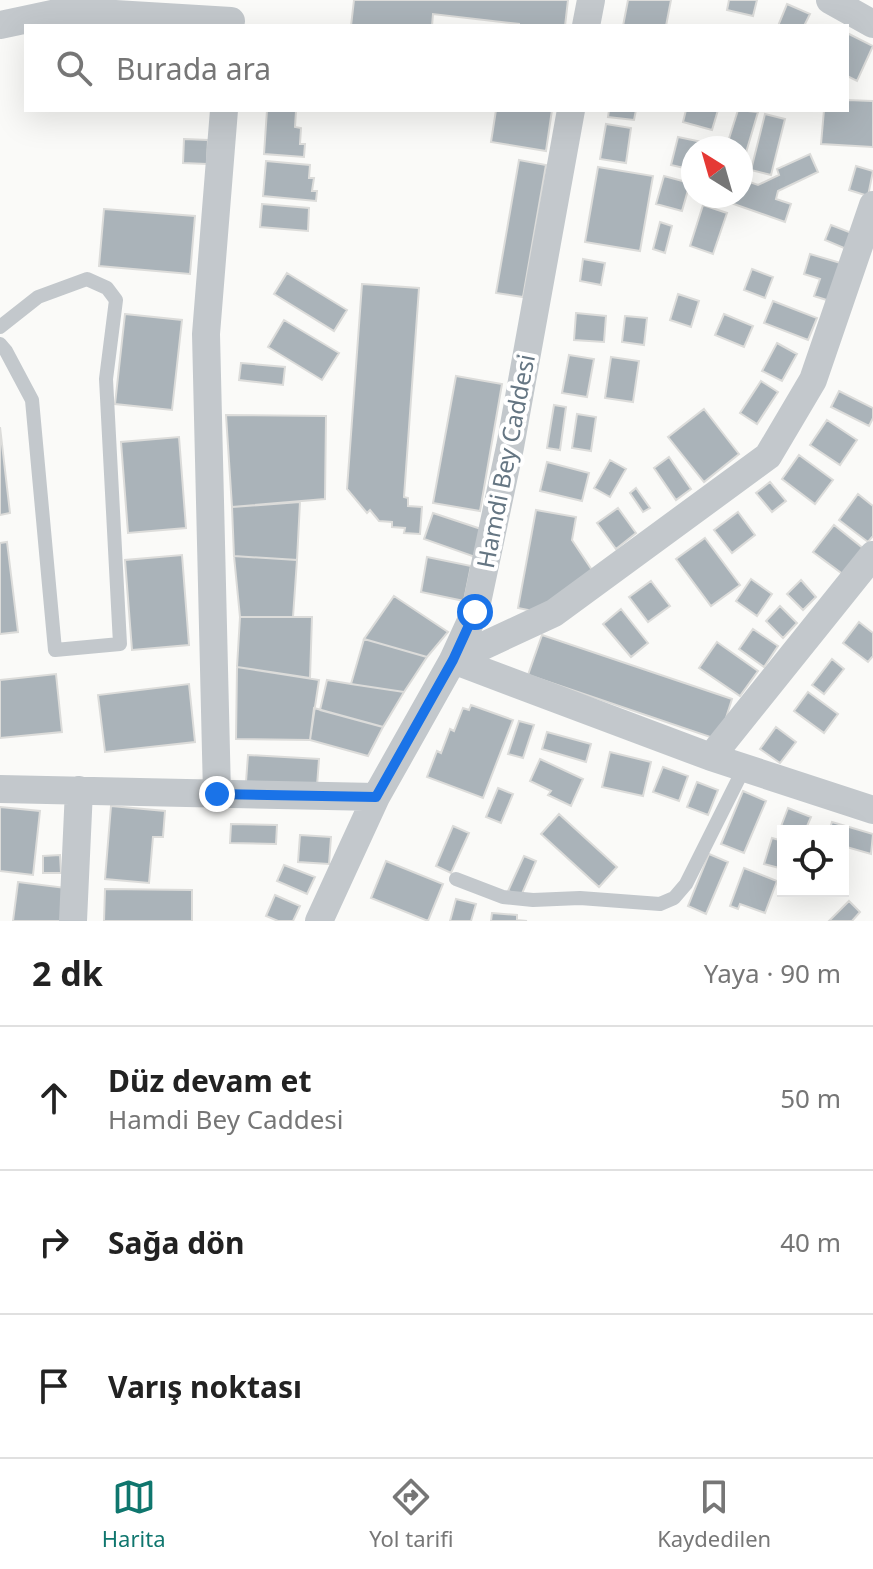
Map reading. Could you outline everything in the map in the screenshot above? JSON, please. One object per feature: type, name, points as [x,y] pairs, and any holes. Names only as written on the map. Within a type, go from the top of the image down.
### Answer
[{"type":"street","points":[[586,24],[591,0]]},
{"type":"street","points":[[830,0],[873,24]]},
{"type":"street","points":[[0,25],[66,11],[229,16]]},
{"type":"street","points":[[217,794],[206,334],[224,112]]},
{"type":"street","name":"Hamdi Bey Caddesi","points":[[319,921],[376,797],[453,660],[475,612],[510,447],[571,112]]},
{"type":"street","points":[[453,660],[554,613],[768,456],[813,380],[873,205]]},
{"type":"street","points":[[711,757],[873,555]]},
{"type":"street","points":[[453,660],[711,757],[873,810]]},
{"type":"street","points":[[0,789],[376,797]]},
{"type":"street","points":[[73,921],[79,790]]},
{"type":"lane","points":[[0,327],[38,297],[87,279],[107,288],[116,300],[106,379],[120,644],[55,650],[32,400],[2,351]]},
{"type":"lane","points":[[456,879],[503,897],[667,902],[686,884],[744,768]]},
{"type":"building","points":[[354,0],[568,0],[565,24],[519,24],[433,14],[432,24],[351,24]]},
{"type":"building","points":[[628,0],[671,0],[666,24],[623,24]]},
{"type":"building","points":[[729,0],[757,0],[753,16],[727,10]]},
{"type":"building","points":[[787,4],[810,14],[805,24],[779,24]]},
{"type":"building","points":[[849,34],[873,46],[857,81],[849,77]]},
{"type":"building","points":[[849,100],[873,101],[873,147],[821,144],[824,112],[849,112]]},
{"type":"building","points":[[267,112],[296,112],[295,127],[301,128],[300,144],[305,144],[304,157],[264,154]]},
{"type":"building","points":[[496,112],[552,112],[546,151],[491,142]]},
{"type":"building","points":[[609,112],[636,112],[634,120],[608,117]]},
{"type":"building","points":[[686,112],[717,112],[712,130],[683,122]]},
{"type":"building","points":[[737,112],[758,112],[751,136],[730,136]]},
{"type":"building","points":[[765,114],[785,119],[771,175],[753,170]]},
{"type":"building","points":[[606,124],[631,128],[626,163],[600,159]]},
{"type":"building","points":[[678,137],[681,138],[681,167],[671,165]]},
{"type":"building","points":[[184,139],[208,140],[207,164],[183,163]]},
{"type":"building","points":[[810,154],[818,172],[778,191],[776,199],[791,204],[785,222],[745,208],[753,208],[753,183],[758,185],[779,175],[777,169]]},
{"type":"building","points":[[519,160],[546,165],[523,297],[496,293]]},
{"type":"building","points":[[266,161],[310,165],[309,178],[314,178],[312,191],[317,191],[316,201],[263,196]]},
{"type":"building","points":[[856,166],[873,171],[868,196],[849,190]]},
{"type":"building","points":[[598,167],[653,176],[640,251],[585,242]]},
{"type":"building","points":[[664,176],[681,181],[682,211],[656,204]]},
{"type":"building","points":[[262,204],[309,208],[308,231],[260,227]]},
{"type":"building","points":[[702,208],[727,213],[713,254],[690,246]]},
{"type":"building","points":[[104,209],[195,216],[190,274],[99,266]]},
{"type":"building","points":[[660,222],[672,226],[665,253],[653,249]]},
{"type":"building","points":[[831,225],[857,235],[851,251],[825,240]]},
{"type":"building","points":[[810,254],[844,264],[833,302],[814,296],[820,279],[804,274]]},
{"type":"building","points":[[583,259],[605,263],[601,285],[580,281]]},
{"type":"building","points":[[752,269],[773,277],[765,298],[744,290]]},
{"type":"building","points":[[287,273],[347,310],[334,331],[274,294]]},
{"type":"building","points":[[362,284],[419,288],[404,497],[408,498],[408,506],[422,507],[420,534],[404,533],[405,528],[392,527],[392,522],[379,521],[370,510],[367,513],[347,489]]},
{"type":"building","points":[[678,294],[699,301],[691,327],[670,320]]},
{"type":"building","points":[[773,301],[817,318],[808,340],[764,323]]},
{"type":"building","points":[[576,313],[606,316],[604,342],[574,340]]},
{"type":"building","points":[[125,314],[182,320],[172,410],[115,404]]},
{"type":"building","points":[[724,314],[753,326],[744,347],[715,335]]},
{"type":"building","points":[[625,316],[647,318],[644,345],[622,342]]},
{"type":"building","points":[[284,320],[339,353],[322,380],[268,347]]},
{"type":"building","points":[[777,343],[797,354],[782,381],[762,371]]},
{"type":"building","points":[[569,355],[594,359],[587,397],[562,393]]},
{"type":"building","points":[[611,357],[639,361],[633,402],[605,398]]},
{"type":"building","points":[[241,363],[285,367],[283,385],[239,380]]},
{"type":"building","points":[[456,376],[502,384],[480,511],[433,503]]},
{"type":"building","points":[[761,381],[778,392],[757,424],[740,413]]},
{"type":"building","points":[[839,391],[873,408],[869,426],[831,407]]},
{"type":"building","points":[[554,405],[566,407],[560,450],[547,448]]},
{"type":"building","points":[[704,409],[739,454],[704,482],[668,437]]},
{"type":"building","points":[[577,414],[596,417],[591,451],[572,448]]},
{"type":"building","points":[[226,415],[326,416],[325,499],[232,507]]},
{"type":"building","points":[[827,420],[857,440],[840,465],[810,445]]},
{"type":"building","points":[[0,427],[10,513],[0,515]]},
{"type":"building","points":[[179,437],[186,528],[128,533],[121,442]]},
{"type":"building","points":[[799,455],[833,480],[815,504],[782,479]]},
{"type":"building","points":[[669,457],[691,489],[676,500],[654,468]]},
{"type":"building","points":[[610,460],[626,469],[610,497],[594,488]]},
{"type":"building","points":[[547,462],[589,473],[582,501],[540,491]]},
{"type":"building","points":[[770,482],[786,501],[772,512],[756,493]]},
{"type":"building","points":[[636,488],[650,508],[643,512],[630,493]]},
{"type":"building","points":[[858,494],[873,506],[873,536],[868,542],[839,520]]},
{"type":"building","points":[[300,502],[297,560],[234,556],[232,507]]},
{"type":"building","points":[[618,508],[636,533],[616,549],[597,523]]},
{"type":"building","points":[[536,510],[576,517],[572,540],[594,573],[538,612],[518,608]]},
{"type":"building","points":[[738,512],[755,535],[732,553],[714,530]]},
{"type":"building","points":[[433,513],[487,531],[478,558],[424,539]]},
{"type":"building","points":[[834,525],[864,549],[844,575],[813,552]]},
{"type":"building","points":[[705,538],[740,585],[711,606],[676,559]]},
{"type":"building","points":[[7,542],[18,632],[0,634],[0,543]]},
{"type":"building","points":[[182,555],[189,645],[132,650],[125,560]]},
{"type":"building","points":[[234,556],[297,560],[293,617],[240,617]]},
{"type":"building","points":[[427,557],[471,566],[464,601],[421,592]]},
{"type":"building","points":[[751,579],[772,594],[757,616],[736,601]]},
{"type":"building","points":[[801,580],[816,597],[803,610],[787,594]]},
{"type":"building","points":[[651,581],[670,606],[648,622],[629,597]]},
{"type":"building","points":[[394,596],[448,632],[427,657],[364,639]]},
{"type":"building","points":[[780,606],[797,623],[783,638],[766,621]]},
{"type":"building","points":[[621,609],[648,643],[631,657],[603,624]]},
{"type":"building","points":[[240,617],[312,617],[310,678],[237,667]]},
{"type":"building","points":[[859,622],[873,633],[873,656],[868,662],[843,643]]},
{"type":"building","points":[[753,629],[778,646],[764,667],[739,649]]},
{"type":"building","points":[[542,635],[732,699],[719,740],[528,675]]},
{"type":"building","points":[[364,639],[427,657],[404,692],[351,684]]},
{"type":"building","points":[[717,642],[758,671],[740,696],[699,668]]},
{"type":"building","points":[[832,659],[844,669],[824,694],[812,685]]},
{"type":"building","points":[[237,667],[319,680],[310,740],[236,739]]},
{"type":"building","points":[[56,674],[62,732],[0,738],[0,680]]},
{"type":"building","points":[[327,680],[404,692],[383,727],[320,710]]},
{"type":"building","points":[[189,684],[195,742],[105,752],[98,695]]},
{"type":"building","points":[[808,692],[838,714],[824,733],[794,711]]},
{"type":"building","points":[[471,705],[513,720],[483,798],[427,777],[450,729],[454,731],[463,708],[469,710]]},
{"type":"building","points":[[314,708],[383,727],[368,756],[310,740]]},
{"type":"building","points":[[519,721],[534,725],[523,758],[508,754]]},
{"type":"building","points":[[776,727],[796,742],[780,763],[760,749]]},
{"type":"building","points":[[547,732],[591,744],[586,762],[542,749]]},
{"type":"building","points":[[610,752],[651,762],[643,796],[602,787]]},
{"type":"building","points":[[248,755],[319,759],[317,786],[246,782]]},
{"type":"building","points":[[540,759],[583,779],[571,806],[548,795],[551,791],[530,781]]},
{"type":"building","points":[[663,767],[688,776],[679,801],[653,792]]},
{"type":"building","points":[[697,782],[718,790],[708,815],[687,807]]},
{"type":"building","points":[[498,788],[513,794],[501,823],[486,817]]},
{"type":"building","points":[[743,791],[766,801],[744,853],[721,844]]},
{"type":"building","points":[[111,806],[165,811],[163,837],[153,837],[149,883],[105,879]]},
{"type":"building","points":[[0,807],[40,811],[33,875],[0,871]]},
{"type":"building","points":[[788,808],[811,817],[808,825],[782,825]]},
{"type":"building","points":[[559,814],[617,867],[599,887],[541,834]]},
{"type":"building","points":[[231,824],[277,825],[276,844],[230,843]]},
{"type":"building","points":[[453,826],[469,833],[451,873],[436,866]]},
{"type":"building","points":[[849,827],[873,834],[871,854],[849,848]]},
{"type":"building","points":[[300,835],[331,837],[329,864],[298,862]]},
{"type":"building","points":[[772,838],[777,839],[777,867],[764,864]]},
{"type":"building","points":[[709,854],[728,862],[706,914],[688,906]]},
{"type":"building","points":[[60,855],[61,873],[43,873],[43,856]]},
{"type":"building","points":[[524,856],[536,861],[521,896],[508,891]]},
{"type":"building","points":[[386,861],[443,884],[428,921],[371,898]]},
{"type":"building","points":[[284,865],[315,877],[307,894],[277,881]]},
{"type":"building","points":[[744,868],[777,881],[765,913],[740,904],[738,909],[730,906]]},
{"type":"building","points":[[18,882],[74,889],[69,921],[13,921]]},
{"type":"building","points":[[105,889],[192,890],[192,921],[104,921]]},
{"type":"building","points":[[275,895],[300,906],[293,921],[278,921],[266,916]]},
{"type":"building","points":[[456,899],[476,904],[471,921],[450,921]]},
{"type":"building","points":[[849,901],[860,912],[852,921],[829,921]]},
{"type":"building","points":[[492,913],[517,915],[517,920],[527,921],[491,921]]},
{"type":"route","points":[[217,794],[376,797],[453,660],[475,612]]}]
